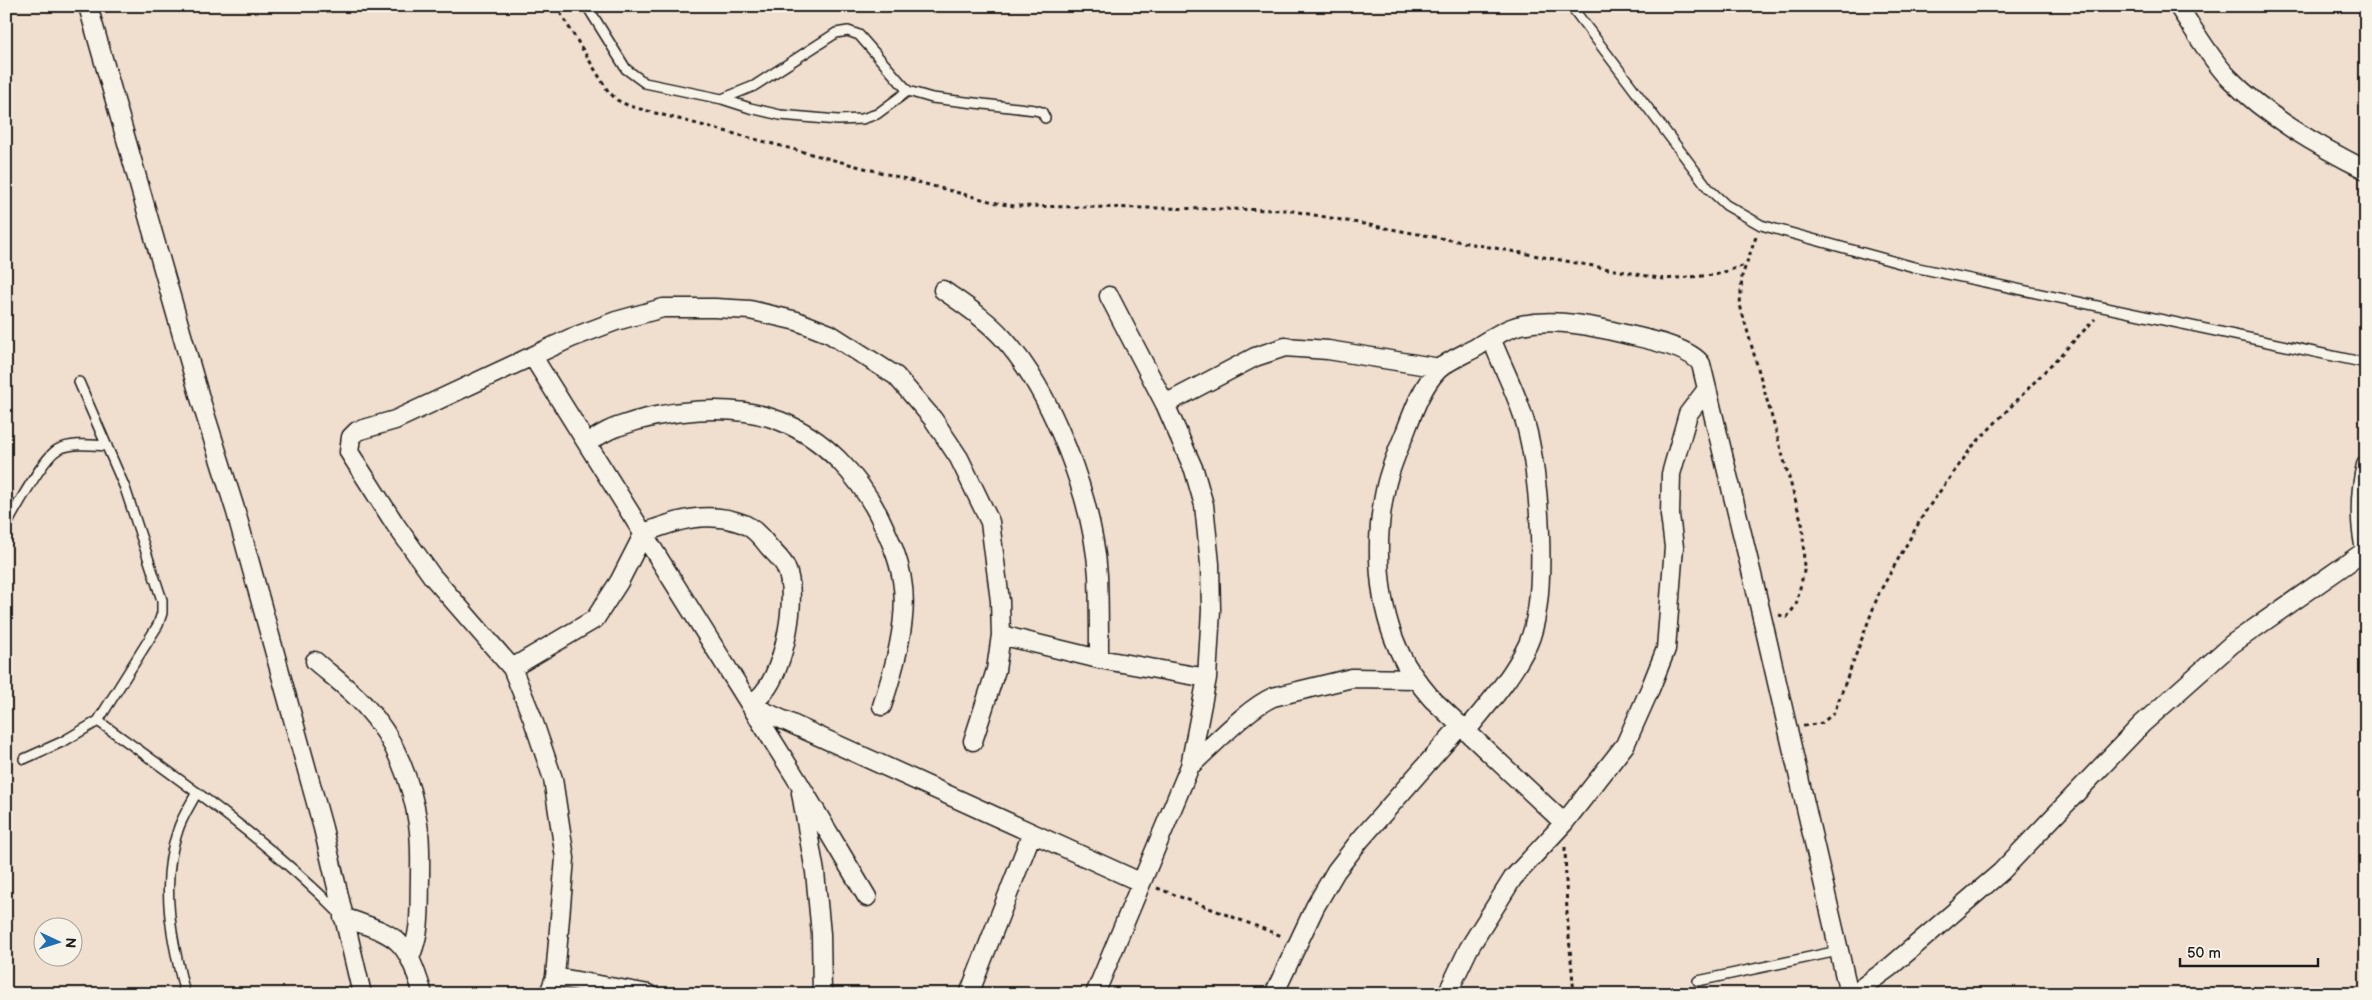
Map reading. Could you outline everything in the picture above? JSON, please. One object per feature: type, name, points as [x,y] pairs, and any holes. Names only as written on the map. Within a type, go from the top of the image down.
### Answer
[{"type":"street","points":[[88,6],[200,398],[236,512],[324,828],[362,994]]},
{"type":"street","points":[[2178,6],[2228,77],[2257,103],[2324,149],[2366,170]]},
{"type":"street","points":[[943,290],[980,316],[1003,338],[1030,374],[1051,415],[1076,474],[1089,517],[1098,574],[1099,659]]},
{"type":"street","points":[[1095,994],[1140,882],[1190,766],[1207,678],[1211,610],[1210,564],[1204,505],[1194,470],[1165,404],[1109,296]]},
{"type":"street","points":[[549,994],[555,977],[565,858],[553,779],[532,717],[512,668],[432,576],[395,524],[350,452],[351,437],[357,432],[395,420],[534,357],[571,338],[616,321],[664,308],[750,310],[797,321],[830,334],[896,376],[933,419],[959,458],[990,522],[1000,601],[1001,635],[996,670],[973,742]]},
{"type":"street","points":[[1564,823],[1432,699],[1416,679],[1402,657],[1386,612],[1381,580],[1380,532],[1386,486],[1393,462],[1429,380],[1440,368],[1491,338],[1518,325],[1545,321],[1610,330],[1692,354],[1700,364],[1788,729],[1849,994]]},
{"type":"street","points":[[1274,994],[1315,907],[1348,854],[1511,675],[1529,643],[1537,610],[1540,535],[1536,484],[1526,422],[1491,338]]},
{"type":"street","points":[[1165,404],[1255,357],[1285,347],[1336,351],[1440,368]]},
{"type":"street","points":[[534,357],[799,783],[867,897]]},
{"type":"street","points":[[1447,994],[1469,948],[1513,878],[1564,823],[1625,745],[1666,649],[1674,547],[1670,515],[1671,474],[1688,414],[1707,389]]},
{"type":"street","points":[[587,443],[615,427],[659,415],[702,411],[744,412],[780,420],[803,432],[842,463],[869,497],[887,534],[902,580],[902,622],[895,666],[882,706]]},
{"type":"street","points":[[1853,994],[1890,966],[2001,872],[2142,724],[2232,644],[2365,553],[2361,512],[2363,478],[2366,465]]},
{"type":"street","points":[[512,668],[595,620],[619,582],[644,533],[672,522],[694,518],[719,518],[745,524],[765,542],[786,568],[790,592],[790,620],[786,644],[770,684],[765,692],[750,705]]},
{"type":"street","points":[[1001,635],[1099,659],[1207,678]]},
{"type":"street","points":[[315,661],[366,706],[380,724],[404,771],[418,825],[419,854],[419,926],[416,942],[410,957]]},
{"type":"street","points":[[1190,766],[1249,713],[1264,701],[1273,697],[1352,678],[1416,679]]},
{"type":"street","points":[[750,705],[1140,882]]},
{"type":"street","points":[[799,783],[815,872],[821,934],[822,994]]},
{"type":"street","points":[[969,994],[1032,833]]},
{"type":"street","points":[[343,917],[390,934],[402,944],[410,957],[423,994]]},
{"type":"street","points":[[555,977],[649,994]]},
{"type":"lane","points":[[587,6],[626,69],[645,83],[722,99],[780,115],[838,120],[862,118],[877,114],[908,91]]},
{"type":"lane","points":[[1571,6],[1709,189],[1726,204],[1761,225],[1914,267],[2366,363]]},
{"type":"lane","points":[[722,99],[754,86],[842,31],[859,35],[908,91],[932,98],[1035,110],[1042,112],[1045,118]]},
{"type":"lane","points":[[24,759],[64,741],[98,722],[158,625],[162,613],[162,600],[125,488],[79,382]]},
{"type":"lane","points":[[6,526],[32,483],[56,451],[71,446],[107,446]]},
{"type":"lane","points":[[98,722],[197,792],[268,847],[308,882],[343,917]]},
{"type":"lane","points":[[185,994],[172,939],[169,903],[170,869],[178,829],[197,792]]},
{"type":"lane","points":[[1698,981],[1838,951]]},
{"type":"path","points":[[556,6],[608,91],[616,100],[629,106],[997,203],[1014,206],[1287,210],[1664,279],[1715,275],[1745,265]]},
{"type":"path","points":[[1760,611],[1786,617],[1796,605],[1804,571],[1803,526],[1740,306],[1745,265],[1761,225]]},
{"type":"path","points":[[1788,729],[1822,723],[1834,713],[1879,593],[1925,512],[1972,448],[2106,308]]},
{"type":"path","points":[[1564,823],[1566,914],[1574,994]]},
{"type":"path","points":[[1140,882],[1299,942]]}]
